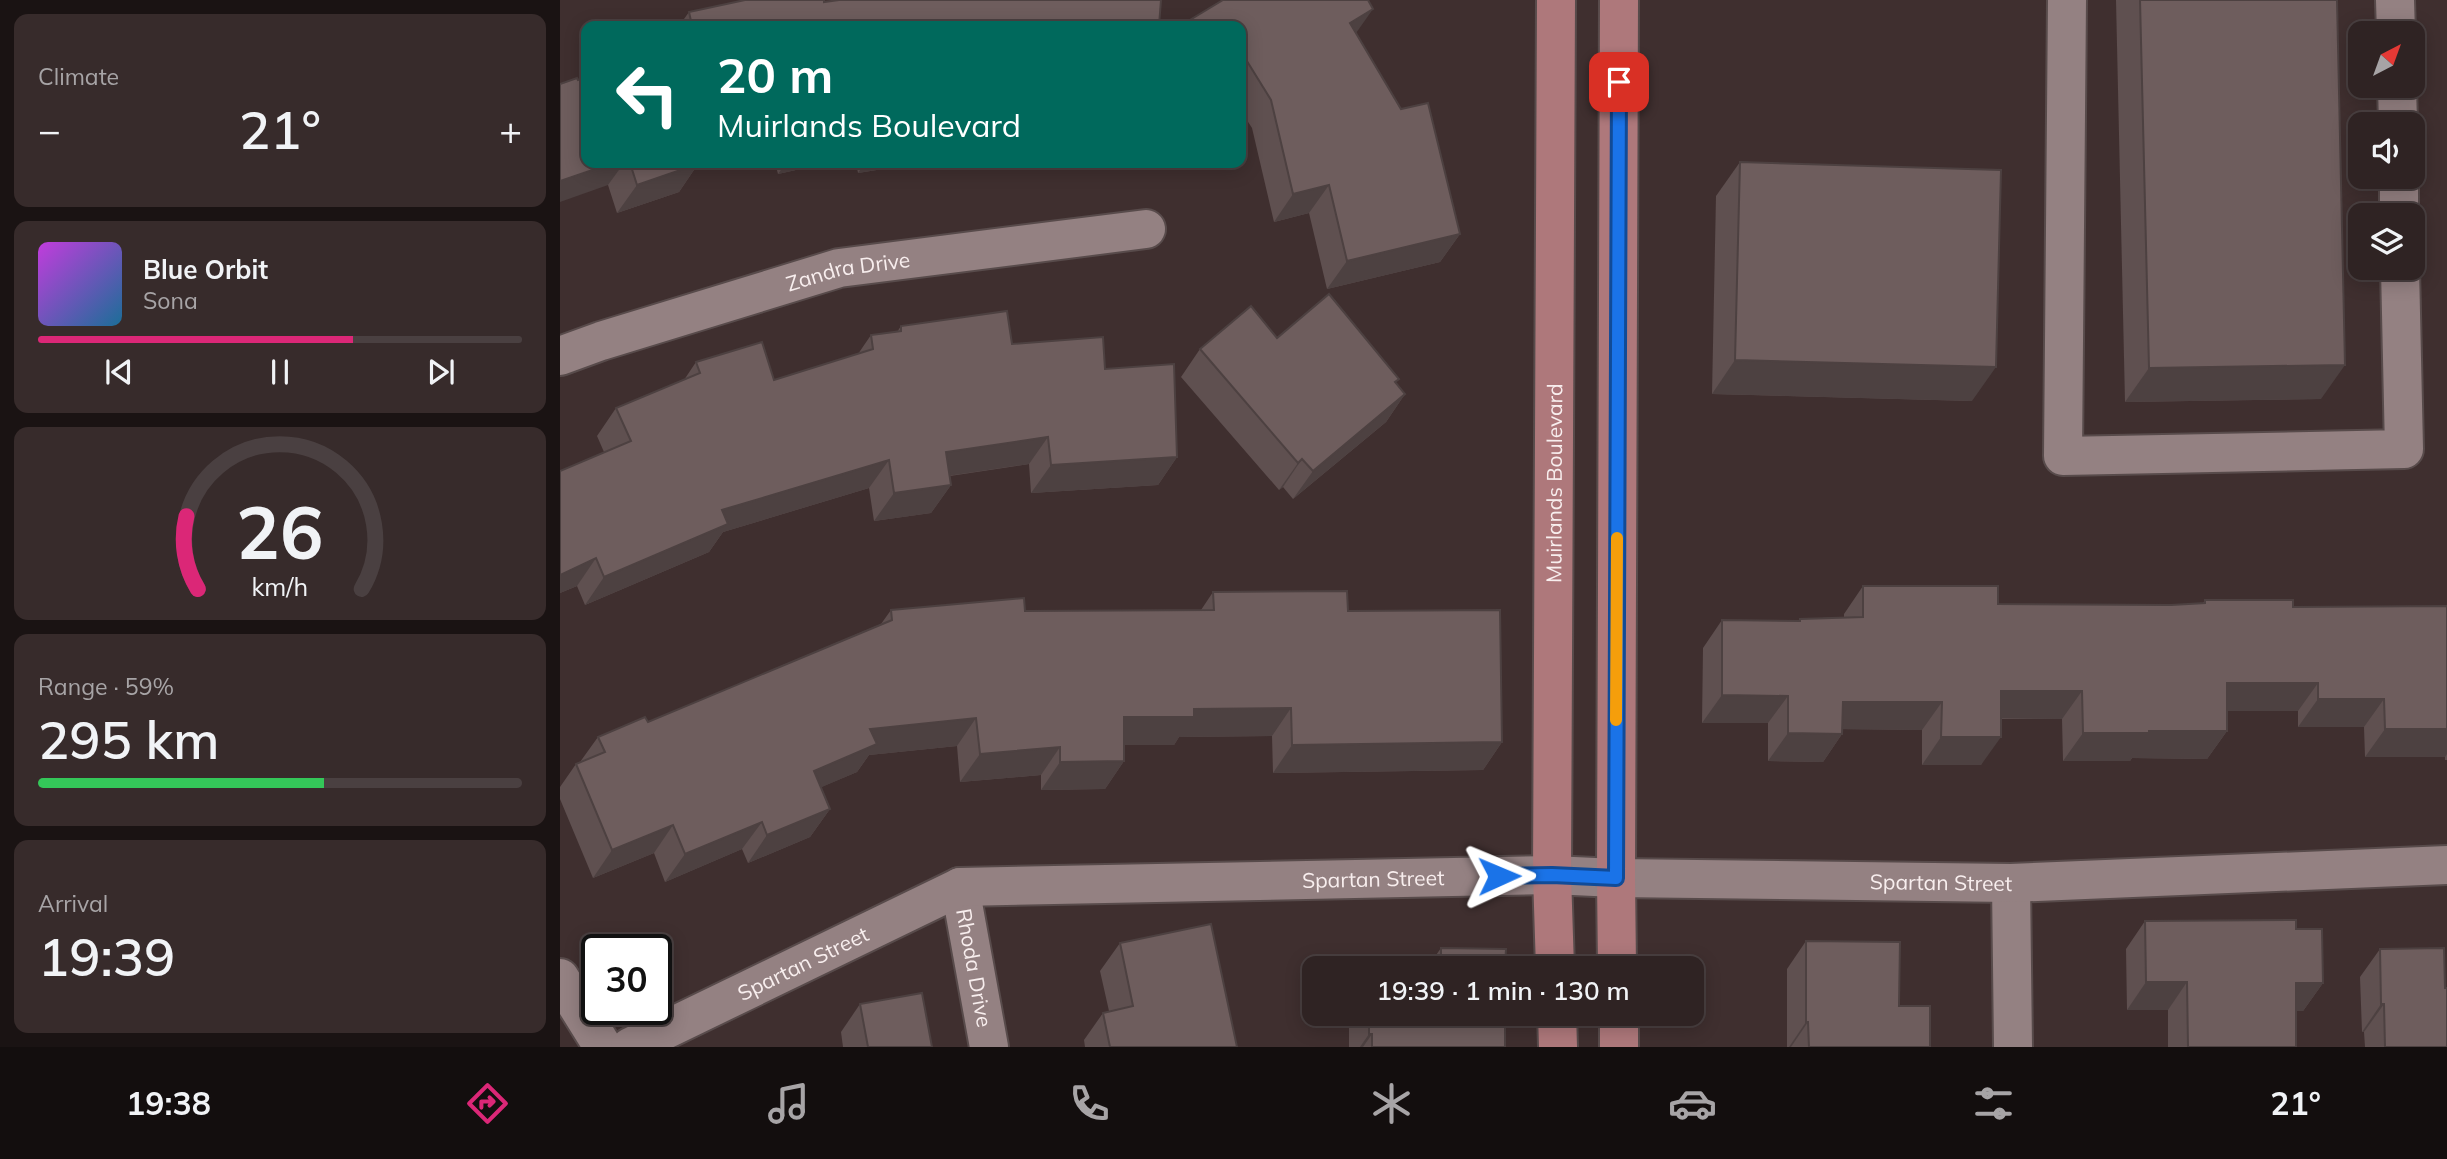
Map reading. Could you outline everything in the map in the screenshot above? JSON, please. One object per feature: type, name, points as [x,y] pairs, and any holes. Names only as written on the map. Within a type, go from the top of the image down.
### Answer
[{"type":"main road","name":"Muirlands Boulevard","points":[[1555,956],[1552,875],[1556,0]]},
{"type":"main road","points":[[1618,956],[1619,0]]},
{"type":"main road","points":[[1557,1026],[1558,1047]]},
{"type":"main road","points":[[1619,1026],[1619,1047]]},
{"type":"street","points":[[2067,0],[2063,456],[2404,449],[2400,280]]},
{"type":"street","points":[[2395,0],[2396,21]]},
{"type":"street","name":"Zandra Drive","points":[[560,356],[839,268],[1146,229]]},
{"type":"street","name":"Spartan Street","points":[[630,1047],[960,887],[1552,875],[2011,883],[2447,865]]},
{"type":"street","points":[[2011,883],[2013,1047]]},
{"type":"street","name":"Rhoda Drive","points":[[960,887],[989,1047]]},
{"type":"street","points":[[560,978],[603,1047]]},
{"type":"building","points":[[745,0],[1161,0],[1159,21],[691,21],[689,12]]},
{"type":"building","points":[[1223,0],[1368,0],[1373,9],[1350,23],[1401,109],[1428,103],[1460,234],[1347,261],[1329,185],[1293,194],[1271,100],[1246,60],[1246,21],[1188,21]]},
{"type":"building","points":[[2140,0],[2337,0],[2345,365],[2149,368]]},
{"type":"building","points":[[577,78],[581,79],[581,168],[598,168],[560,181],[560,84]]},
{"type":"building","points":[[1740,162],[2001,170],[1996,367],[1735,360]]},
{"type":"building","points":[[632,168],[686,168],[637,185]]},
{"type":"building","points":[[1329,294],[1399,379],[1395,382],[1405,394],[1313,471],[1302,459],[1298,463],[1200,349],[1251,306],[1277,338]]},
{"type":"building","points":[[1007,311],[1012,344],[1103,337],[1105,369],[1174,364],[1177,457],[1051,465],[1048,437],[946,452],[951,485],[894,493],[889,460],[722,510],[728,524],[604,577],[596,558],[560,575],[560,471],[631,441],[616,408],[700,373],[696,362],[762,342],[774,380],[873,349],[871,335],[901,331],[901,326]]},
{"type":"building","points":[[1863,586],[1998,586],[1998,604],[2171,605],[2205,603],[2205,600],[2293,600],[2293,607],[2447,606],[2447,729],[2385,729],[2384,699],[2318,699],[2318,683],[2227,683],[2227,731],[2149,733],[2083,733],[2082,691],[2001,691],[2001,737],[1941,737],[1942,702],[1843,702],[1842,734],[1788,733],[1788,696],[1722,695],[1722,620],[1800,621],[1863,617]]},
{"type":"building","points":[[1347,591],[1348,611],[1500,610],[1502,742],[1292,745],[1291,708],[1194,709],[1194,717],[1124,717],[1124,761],[1060,762],[1060,747],[980,754],[976,718],[870,729],[877,744],[814,771],[830,809],[767,835],[762,822],[685,854],[673,825],[612,850],[576,764],[605,752],[598,737],[645,717],[648,722],[892,620],[891,610],[1024,598],[1025,611],[1214,610],[1213,592]]},
{"type":"building","points":[[2296,920],[2296,929],[2322,929],[2323,983],[2296,983],[2296,1047],[2188,1047],[2187,982],[2146,982],[2145,921]]},
{"type":"building","points":[[1211,924],[1237,1047],[1110,1047],[1103,1013],[1133,1006],[1120,943]]},
{"type":"building","points":[[1806,941],[1900,942],[1899,1006],[1930,1006],[1930,1047],[1809,1047],[1806,1022]]},
{"type":"building","points":[[1441,948],[1506,949],[1506,956],[1441,956]]},
{"type":"building","points":[[2444,948],[2447,1047],[2385,1047],[2380,949]]},
{"type":"building","points":[[922,993],[932,1047],[868,1047],[860,1004]]},
{"type":"building","points":[[1369,1026],[1505,1026],[1505,1047],[1372,1047],[1372,1034],[1369,1034]]},
{"type":"slow traffic","points":[[1616,720],[1617,538]]},
{"type":"route","points":[[1499,876],[1616,878],[1619,82]]}]
